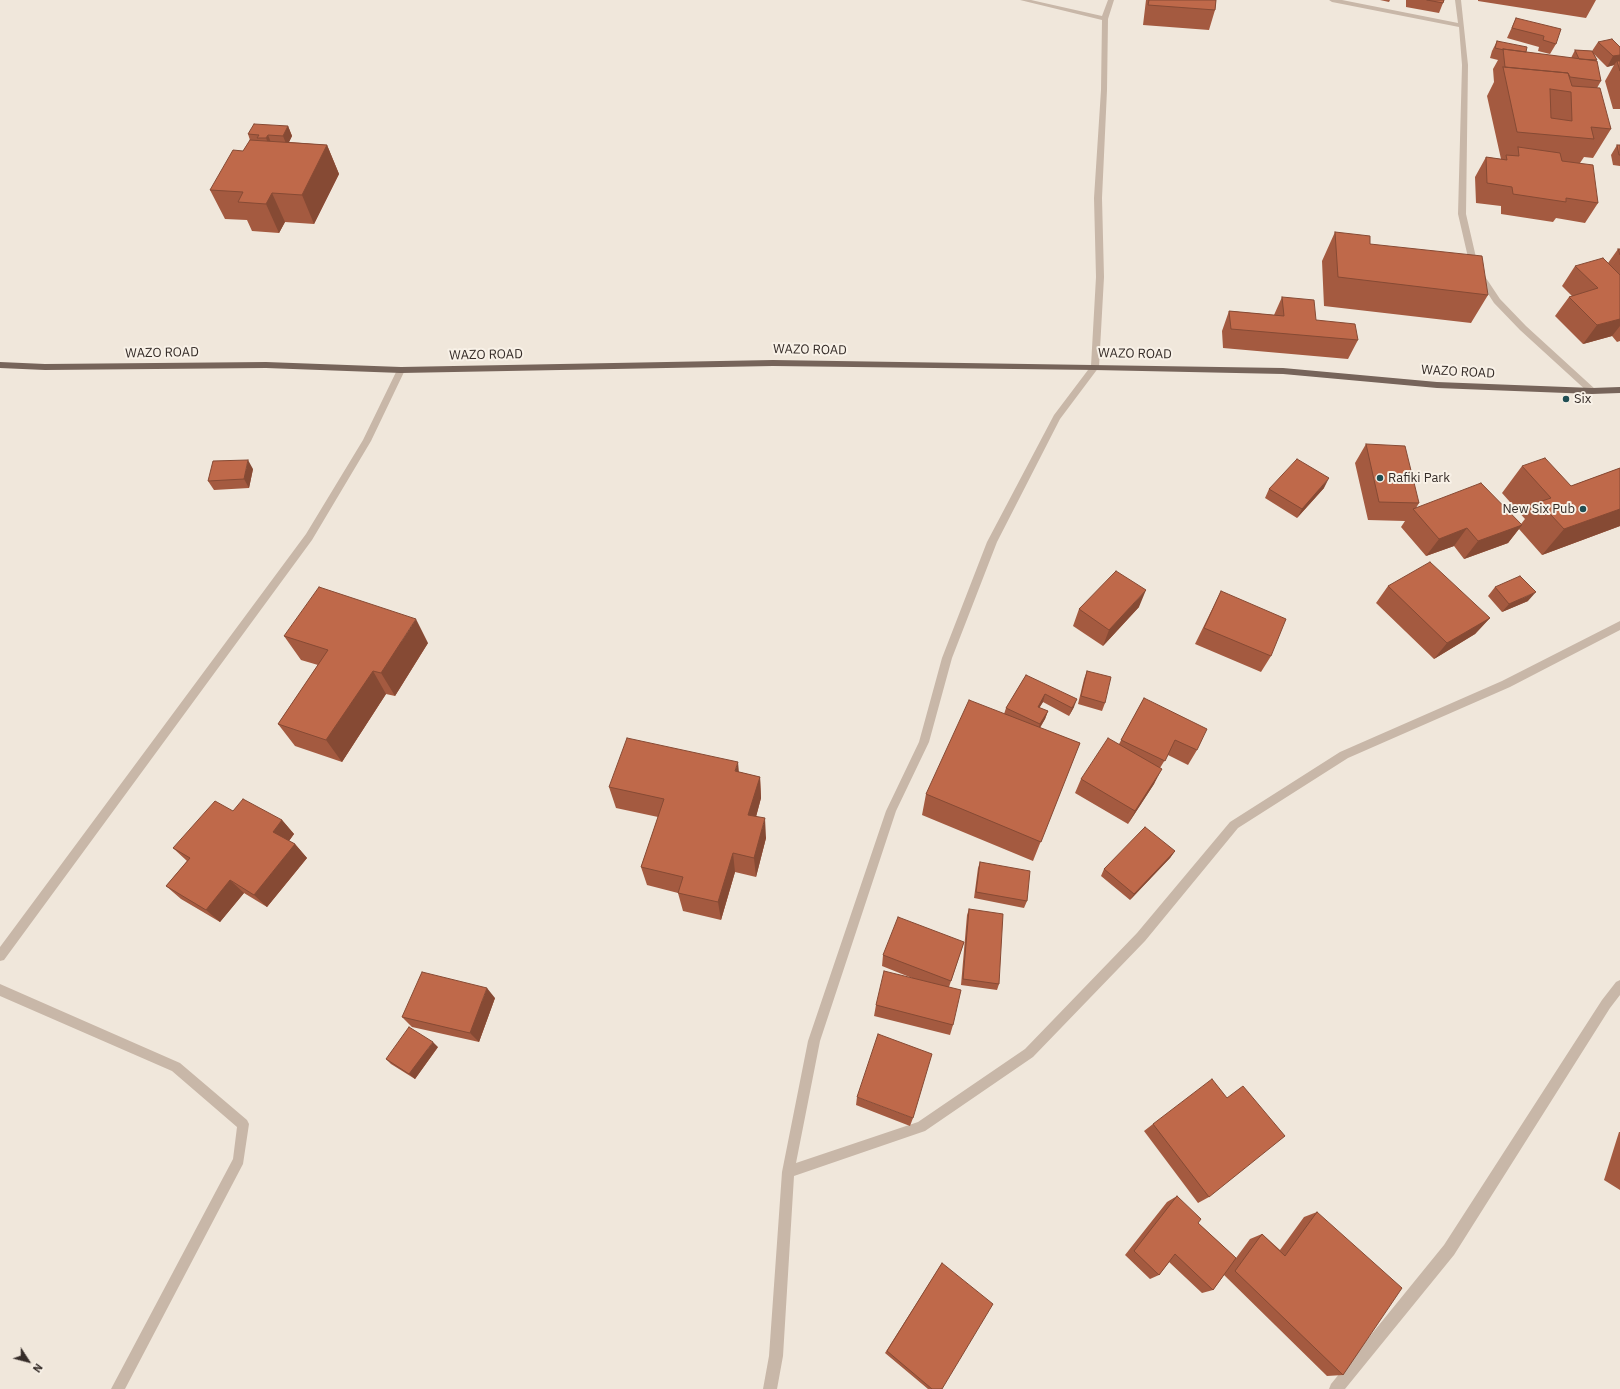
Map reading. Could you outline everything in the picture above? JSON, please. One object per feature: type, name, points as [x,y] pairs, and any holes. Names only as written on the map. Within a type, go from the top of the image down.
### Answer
[{"type":"main road","name":"WAZO ROAD","points":[[0,365],[45,367],[266,365],[401,370],[773,363],[1095,367],[1283,370],[1437,384],[1620,390]]},
{"type":"street","points":[[1022,0],[1105,19]]},
{"type":"street","points":[[770,1389],[776,1356],[788,1172],[814,1041],[891,811],[924,742],[947,658],[992,542],[1057,417],[1095,367],[1100,277],[1098,198],[1104,90],[1105,19],[1106,12],[1112,0]]},
{"type":"street","points":[[1332,0],[1462,26]]},
{"type":"street","points":[[1458,0],[1465,65],[1462,214],[1474,266],[1497,301],[1523,328],[1592,390]]},
{"type":"street","points":[[0,956],[308,537],[367,441],[401,370]]},
{"type":"street","points":[[788,1172],[921,1128],[1030,1053],[1141,936],[1234,825],[1344,755],[1506,684],[1620,625]]},
{"type":"street","points":[[1336,1389],[1449,1250],[1606,1004],[1620,986]]},
{"type":"street","points":[[0,990],[176,1067],[244,1124],[239,1160],[118,1389]]},
{"type":"building","points":[[1149,0],[1216,0],[1215,10],[1148,5]]},
{"type":"building","points":[[1427,0],[1444,0],[1443,3]]},
{"type":"building","points":[[1516,18],[1561,29],[1556,44],[1543,40],[1544,36],[1512,28]]},
{"type":"building","points":[[1612,39],[1620,47],[1620,55],[1613,56],[1598,42]]},
{"type":"building","points":[[1497,41],[1527,47],[1526,52],[1495,48]]},
{"type":"building","points":[[1503,49],[1597,61],[1601,81],[1570,77],[1568,73],[1505,67]]},
{"type":"building","points":[[1575,50],[1592,51],[1597,60],[1579,59]]},
{"type":"building","points":[[1617,61],[1620,61],[1620,71]]},
{"type":"building","points":[[1503,67],[1568,73],[1572,86],[1600,88],[1611,129],[1591,127],[1594,139],[1517,132]],"holes":[[[1550,89],[1571,92],[1572,121],[1551,118]]]},
{"type":"building","points":[[254,124],[288,126],[283,136],[268,135],[266,138],[257,138],[259,135],[248,134]]},
{"type":"building","points":[[250,140],[327,145],[302,195],[272,193],[266,204],[238,202],[243,192],[210,190],[233,150],[243,151]]},
{"type":"building","points":[[1617,145],[1620,145],[1620,155],[1619,155]]},
{"type":"building","points":[[1518,147],[1560,153],[1562,161],[1593,165],[1598,203],[1566,198],[1566,202],[1513,194],[1512,187],[1487,183],[1486,157],[1507,160],[1506,155],[1519,156]]},
{"type":"building","points":[[1335,232],[1370,236],[1370,244],[1482,256],[1488,295],[1338,277]]},
{"type":"building","points":[[1603,258],[1620,275],[1620,319],[1597,325],[1569,297],[1598,288],[1575,266]]},
{"type":"building","points":[[1282,297],[1314,300],[1316,320],[1355,324],[1358,340],[1231,329],[1229,311],[1284,316]]},
{"type":"building","points":[[1366,444],[1405,446],[1419,503],[1379,502]]},
{"type":"building","points":[[1545,458],[1571,486],[1620,468],[1620,509],[1564,529],[1539,502],[1551,498],[1522,466]]},
{"type":"building","points":[[1297,459],[1329,478],[1302,509],[1269,489]]},
{"type":"building","points":[[248,460],[244,479],[208,481],[213,461]]},
{"type":"building","points":[[1481,483],[1522,525],[1478,541],[1467,528],[1439,539],[1413,509]]},
{"type":"building","points":[[1430,562],[1490,618],[1447,643],[1388,586]]},
{"type":"building","points":[[1116,571],[1146,590],[1109,630],[1079,609]]},
{"type":"building","points":[[1520,576],[1536,592],[1509,604],[1495,587]]},
{"type":"building","points":[[319,587],[416,619],[381,673],[373,671],[326,740],[278,724],[328,650],[284,636]]},
{"type":"building","points":[[1221,591],[1286,619],[1271,656],[1204,628]]},
{"type":"building","points":[[1087,671],[1111,677],[1105,703],[1081,696]]},
{"type":"building","points":[[1026,675],[1077,699],[1072,708],[1045,694],[1038,707],[1048,711],[1040,724],[1006,708]]},
{"type":"building","points":[[1144,698],[1207,729],[1197,750],[1175,740],[1165,761],[1121,740]]},
{"type":"building","points":[[969,700],[1080,743],[1041,842],[926,794]]},
{"type":"building","points":[[627,738],[738,762],[735,771],[760,777],[748,815],[765,818],[754,858],[733,853],[718,902],[678,893],[683,877],[641,867],[664,799],[609,787]]},
{"type":"building","points":[[1108,738],[1162,769],[1135,811],[1081,779]]},
{"type":"building","points":[[243,799],[282,820],[273,832],[295,844],[254,895],[230,880],[206,910],[166,886],[190,858],[173,848],[215,801],[233,811]]},
{"type":"building","points":[[1145,827],[1175,851],[1134,894],[1104,869]]},
{"type":"building","points":[[980,862],[1030,871],[1027,901],[976,892]]},
{"type":"building","points":[[969,909],[1003,914],[999,984],[963,979]]},
{"type":"building","points":[[898,917],[964,942],[951,981],[883,955]]},
{"type":"building","points":[[884,971],[961,990],[953,1025],[876,1005]]},
{"type":"building","points":[[422,972],[487,988],[470,1033],[402,1017]]},
{"type":"building","points":[[409,1027],[433,1042],[409,1074],[386,1059]]},
{"type":"building","points":[[878,1034],[932,1054],[913,1118],[857,1097]]},
{"type":"building","points":[[1212,1079],[1227,1098],[1243,1086],[1285,1136],[1209,1197],[1153,1124]]},
{"type":"building","points":[[1177,1196],[1201,1219],[1198,1223],[1236,1258],[1213,1290],[1175,1254],[1159,1275],[1134,1251]]},
{"type":"building","points":[[1317,1212],[1402,1288],[1343,1375],[1235,1271],[1262,1234],[1285,1256]]},
{"type":"building","points":[[942,1263],[993,1304],[942,1389],[932,1389],[887,1351]]},
{"type":"place","name":"Six","points":[[1566,399]]},
{"type":"place","name":"Rafiki Park","points":[[1380,478]]},
{"type":"place","name":"New Six Pub","points":[[1583,509]]}]
